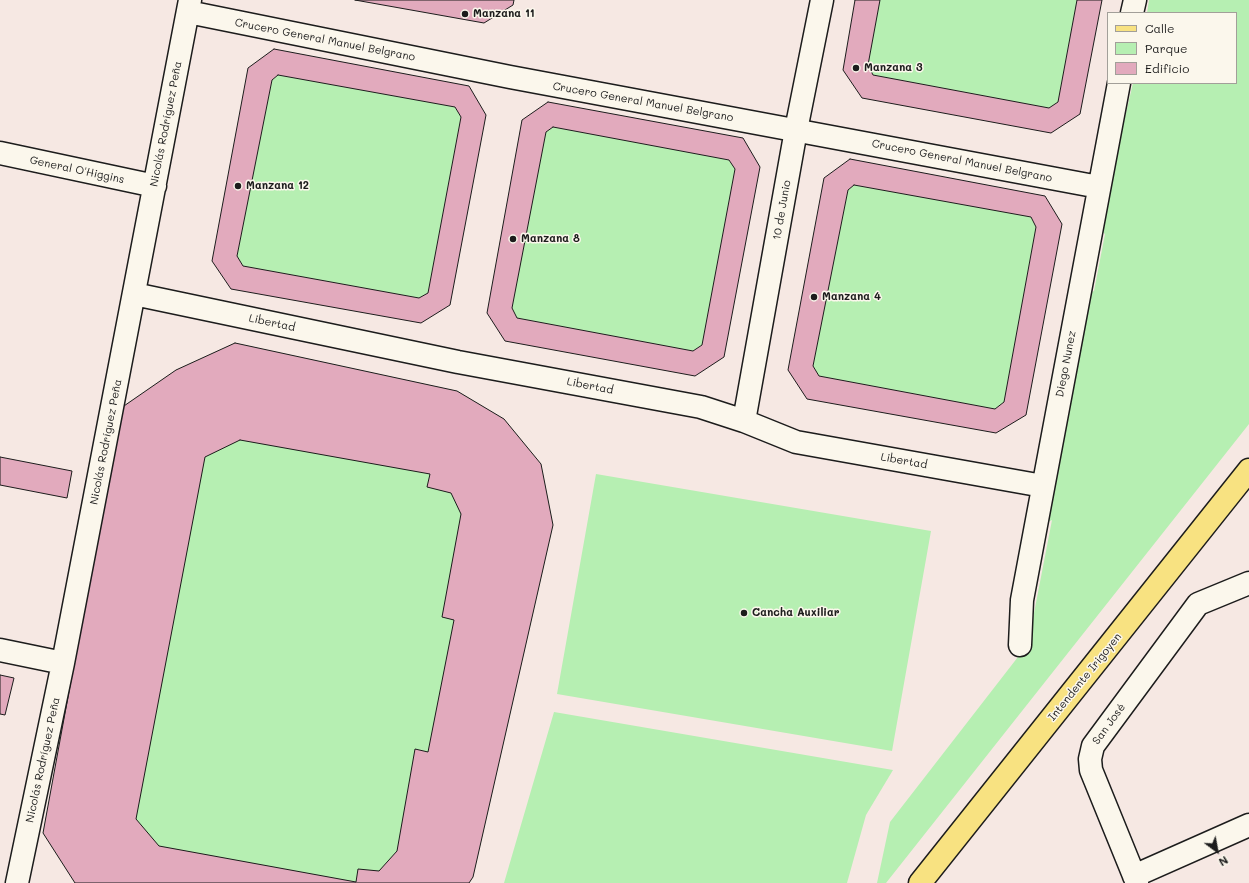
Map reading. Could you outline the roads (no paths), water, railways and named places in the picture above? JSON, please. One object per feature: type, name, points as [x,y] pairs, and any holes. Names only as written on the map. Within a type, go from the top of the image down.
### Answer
[{"type":"main road","name":"Intendente Irigoyen","points":[[920,883],[1249,470]]},
{"type":"street","name":"10 de Junio","points":[[744,421],[796,130],[822,0]]},
{"type":"street","points":[[1132,12],[1135,0]]},
{"type":"street","name":"Crucero General Manuel Belgrano","points":[[189,6],[510,77],[1099,188]]},
{"type":"street","name":"Nicolás Rodríguez Peña","points":[[17,883],[63,663],[189,6]]},
{"type":"street","name":"Diego Nunez","points":[[1020,645],[1022,600],[1119,84]]},
{"type":"street","name":"General O'Higgins","points":[[0,154],[155,186]]},
{"type":"street","name":"Libertad","points":[[134,294],[458,362],[701,407],[744,421],[796,442],[1043,486]]},
{"type":"street","name":"San José","points":[[1135,880],[1091,770],[1090,759],[1093,746],[1198,604],[1249,583]]},
{"type":"street","points":[[0,650],[63,663]]},
{"type":"street","points":[[1135,880],[1249,826]]},
{"type":"place","name":"Manzana 11","points":[[465,14]]},
{"type":"place","name":"Manzana 3","points":[[856,68]]},
{"type":"place","name":"Manzana 12","points":[[238,186]]},
{"type":"place","name":"Manzana 8","points":[[513,239]]},
{"type":"place","name":"Manzana 4","points":[[814,297]]},
{"type":"place","name":"Cancha Auxiliar","points":[[744,613]]}]
